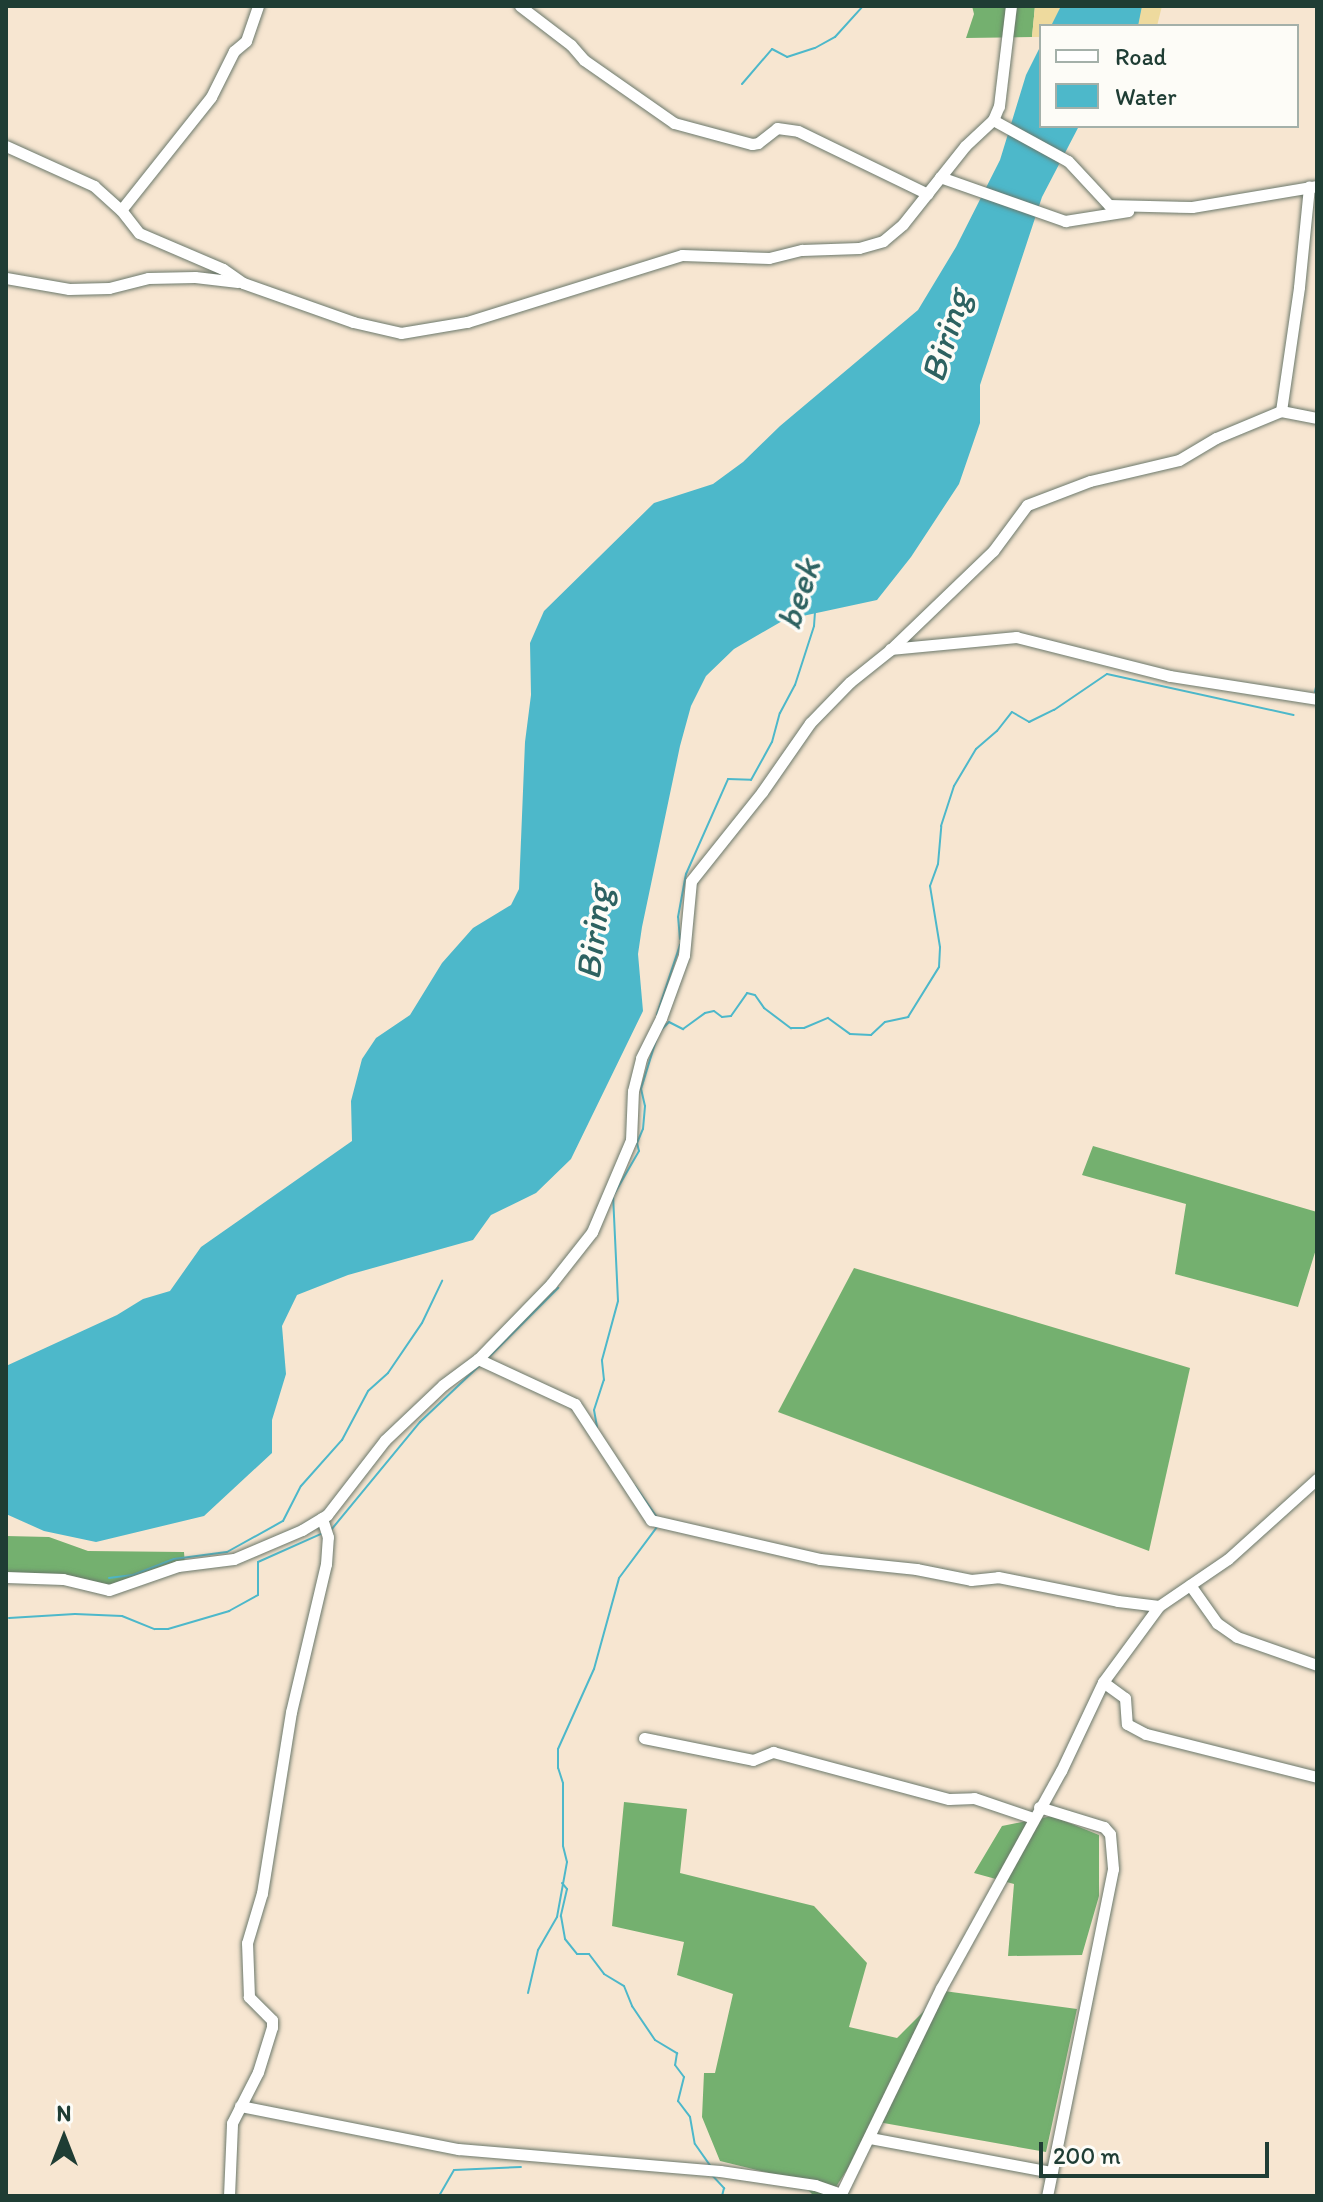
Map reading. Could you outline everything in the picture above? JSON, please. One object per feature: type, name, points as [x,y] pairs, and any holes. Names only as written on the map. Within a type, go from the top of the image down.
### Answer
[{"type":"street","points":[[121,210],[211,97],[234,51],[246,41],[258,6]]},
{"type":"street","points":[[520,6],[564,38],[584,60],[674,123],[752,144],[777,128],[798,131],[928,194]]},
{"type":"street","points":[[998,124],[1011,6]]},
{"type":"street","points":[[6,146],[94,186],[121,210],[139,233],[223,269],[243,283],[353,322],[416,333],[467,322],[682,255],[756,259],[802,250],[873,244],[891,236],[965,146],[998,124]]},
{"type":"street","points":[[998,124],[1068,161],[1109,205],[1192,207],[1313,186],[1281,411]]},
{"type":"street","points":[[940,177],[1065,221],[1080,221],[1144,207]]},
{"type":"street","points":[[179,279],[186,253]]},
{"type":"street","points":[[6,278],[87,289],[148,278],[243,283]]},
{"type":"street","points":[[6,1577],[63,1579],[109,1590],[178,1566],[234,1559],[322,1518],[385,1440],[443,1385],[478,1359],[570,1262],[592,1232],[631,1140],[633,1091],[641,1058],[661,1018],[684,955],[691,881],[762,792],[810,723],[850,682],[890,650],[993,551],[1027,505],[1090,481],[1179,460],[1216,438],[1281,411],[1317,418]]},
{"type":"street","points":[[890,650],[1016,637],[1170,676],[1313,698]]},
{"type":"street","points":[[478,1359],[575,1404],[651,1520],[820,1559],[916,1569],[971,1580],[998,1577],[1159,1606]]},
{"type":"street","points":[[240,2106],[458,2149],[720,2171],[815,2185],[840,2195],[941,1988],[1061,1771],[1103,1682],[1159,1606],[1228,1559],[1315,1485]]},
{"type":"street","points":[[229,2196],[232,2123],[258,2072],[272,2027],[268,2014],[249,1997],[247,1943],[262,1893],[291,1712],[326,1564],[328,1537],[322,1518]]},
{"type":"street","points":[[1190,1585],[1217,1623],[1237,1637],[1317,1665]]},
{"type":"street","points":[[1103,1682],[1125,1698],[1127,1724],[1146,1734],[1317,1777]]},
{"type":"street","points":[[644,1738],[753,1760],[773,1752],[949,1799],[974,1798],[1104,1827],[1110,1834],[1113,1869],[1047,2196]]},
{"type":"street","points":[[870,2138],[1052,2172]]},
{"type":"green space","points":[[972,6],[1035,6],[1032,37],[966,38],[974,14]]},
{"type":"green space","points":[[1093,1146],[1317,1212],[1317,1246],[1298,1307],[1175,1274],[1186,1204],[1082,1175]]},
{"type":"green space","points":[[854,1268],[1190,1368],[1149,1551],[778,1412]]},
{"type":"green space","points":[[6,1536],[49,1537],[88,1551],[184,1552],[185,1565],[121,1590],[72,1576],[6,1580]]},
{"type":"green space","points":[[624,1802],[687,1809],[680,1873],[814,1906],[867,1963],[849,2027],[897,2038],[944,1991],[1077,2009],[1046,2152],[878,2122],[830,2196],[814,2196],[798,2180],[720,2161],[702,2117],[704,2073],[715,2073],[733,1994],[677,1975],[684,1942],[612,1926]]},
{"type":"green space","points":[[1052,1816],[1099,1835],[1099,1896],[1082,1955],[1008,1956],[1014,1884],[974,1873],[1002,1826]]},
{"type":"sand","points":[[1035,6],[1162,6],[1158,24],[1039,24],[1039,37],[1032,37]]},
{"type":"water","points":[[1061,6],[1142,6],[1138,24],[1052,24]]},
{"type":"water","points":[[1039,49],[1039,128],[1078,128],[1042,197],[980,385],[980,423],[959,484],[911,557],[877,600],[784,620],[734,649],[706,676],[691,706],[680,746],[642,927],[638,954],[643,1011],[571,1159],[536,1193],[491,1215],[473,1240],[348,1275],[297,1295],[282,1326],[286,1374],[272,1420],[272,1453],[204,1516],[96,1542],[44,1531],[6,1514],[6,1366],[117,1315],[143,1299],[170,1291],[201,1247],[352,1141],[351,1101],[362,1059],[376,1038],[410,1015],[442,963],[473,928],[511,905],[519,889],[525,742],[531,695],[530,643],[544,611],[654,503],[713,484],[743,462],[780,426],[918,310],[956,247],[1000,160],[1026,75]]},
{"type":"waterway","points":[[742,84],[772,49],[787,57],[815,48],[835,37],[863,6]]},
{"type":"waterway","name":"beek","points":[[680,939],[678,917],[686,874],[728,779],[751,780],[772,742],[780,713],[795,685],[814,626],[815,613]]},
{"type":"waterway","points":[[661,1030],[669,1022],[683,1029],[705,1013],[714,1011],[722,1017],[731,1016],[747,993],[755,995],[764,1008],[791,1028],[804,1028],[828,1018],[850,1034],[871,1035],[885,1022],[908,1017],[939,967],[940,947],[930,886],[938,864],[941,826],[954,786],[976,749],[997,731],[1012,712],[1029,722],[1054,710],[1107,674],[1294,715]]},
{"type":"waterway","points":[[1315,692],[1317,682]]},
{"type":"waterway","points":[[657,1014],[680,945]]},
{"type":"waterway","points":[[597,1427],[594,1410],[604,1380],[602,1360],[618,1301],[613,1196],[639,1151],[637,1143],[643,1129],[645,1106],[641,1089],[657,1037]]},
{"type":"waterway","points":[[109,1578],[133,1575],[174,1559],[227,1552],[283,1521],[301,1486],[342,1440],[368,1391],[388,1373],[422,1323],[442,1281]]},
{"type":"waterway","points":[[489,1357],[558,1288]]},
{"type":"waterway","points":[[331,1530],[420,1422],[479,1366]]},
{"type":"waterway","points":[[635,1486],[656,1516]]},
{"type":"waterway","points":[[528,1993],[538,1950],[557,1917],[567,1862],[563,1846],[563,1783],[558,1768],[558,1749],[594,1669],[619,1578],[657,1527]]},
{"type":"waterway","points":[[9,1618],[75,1614],[122,1616],[155,1629],[168,1629],[229,1611],[258,1595],[258,1562],[321,1534]]},
{"type":"waterway","points":[[562,1883],[567,1889],[561,1916],[565,1939],[577,1954],[589,1954],[604,1974],[624,1986],[632,2006],[655,2040],[677,2053],[675,2065],[684,2077],[678,2101],[690,2117],[695,2144],[711,2167]]},
{"type":"waterway","points":[[439,2196],[454,2170],[521,2167]]},
{"type":"waterway","points":[[710,2173],[724,2188],[722,2196]]},
{"type":"water label","name":"Biring","points":[[945,336]]},
{"type":"water label","name":"Biring","points":[[593,933]]}]
